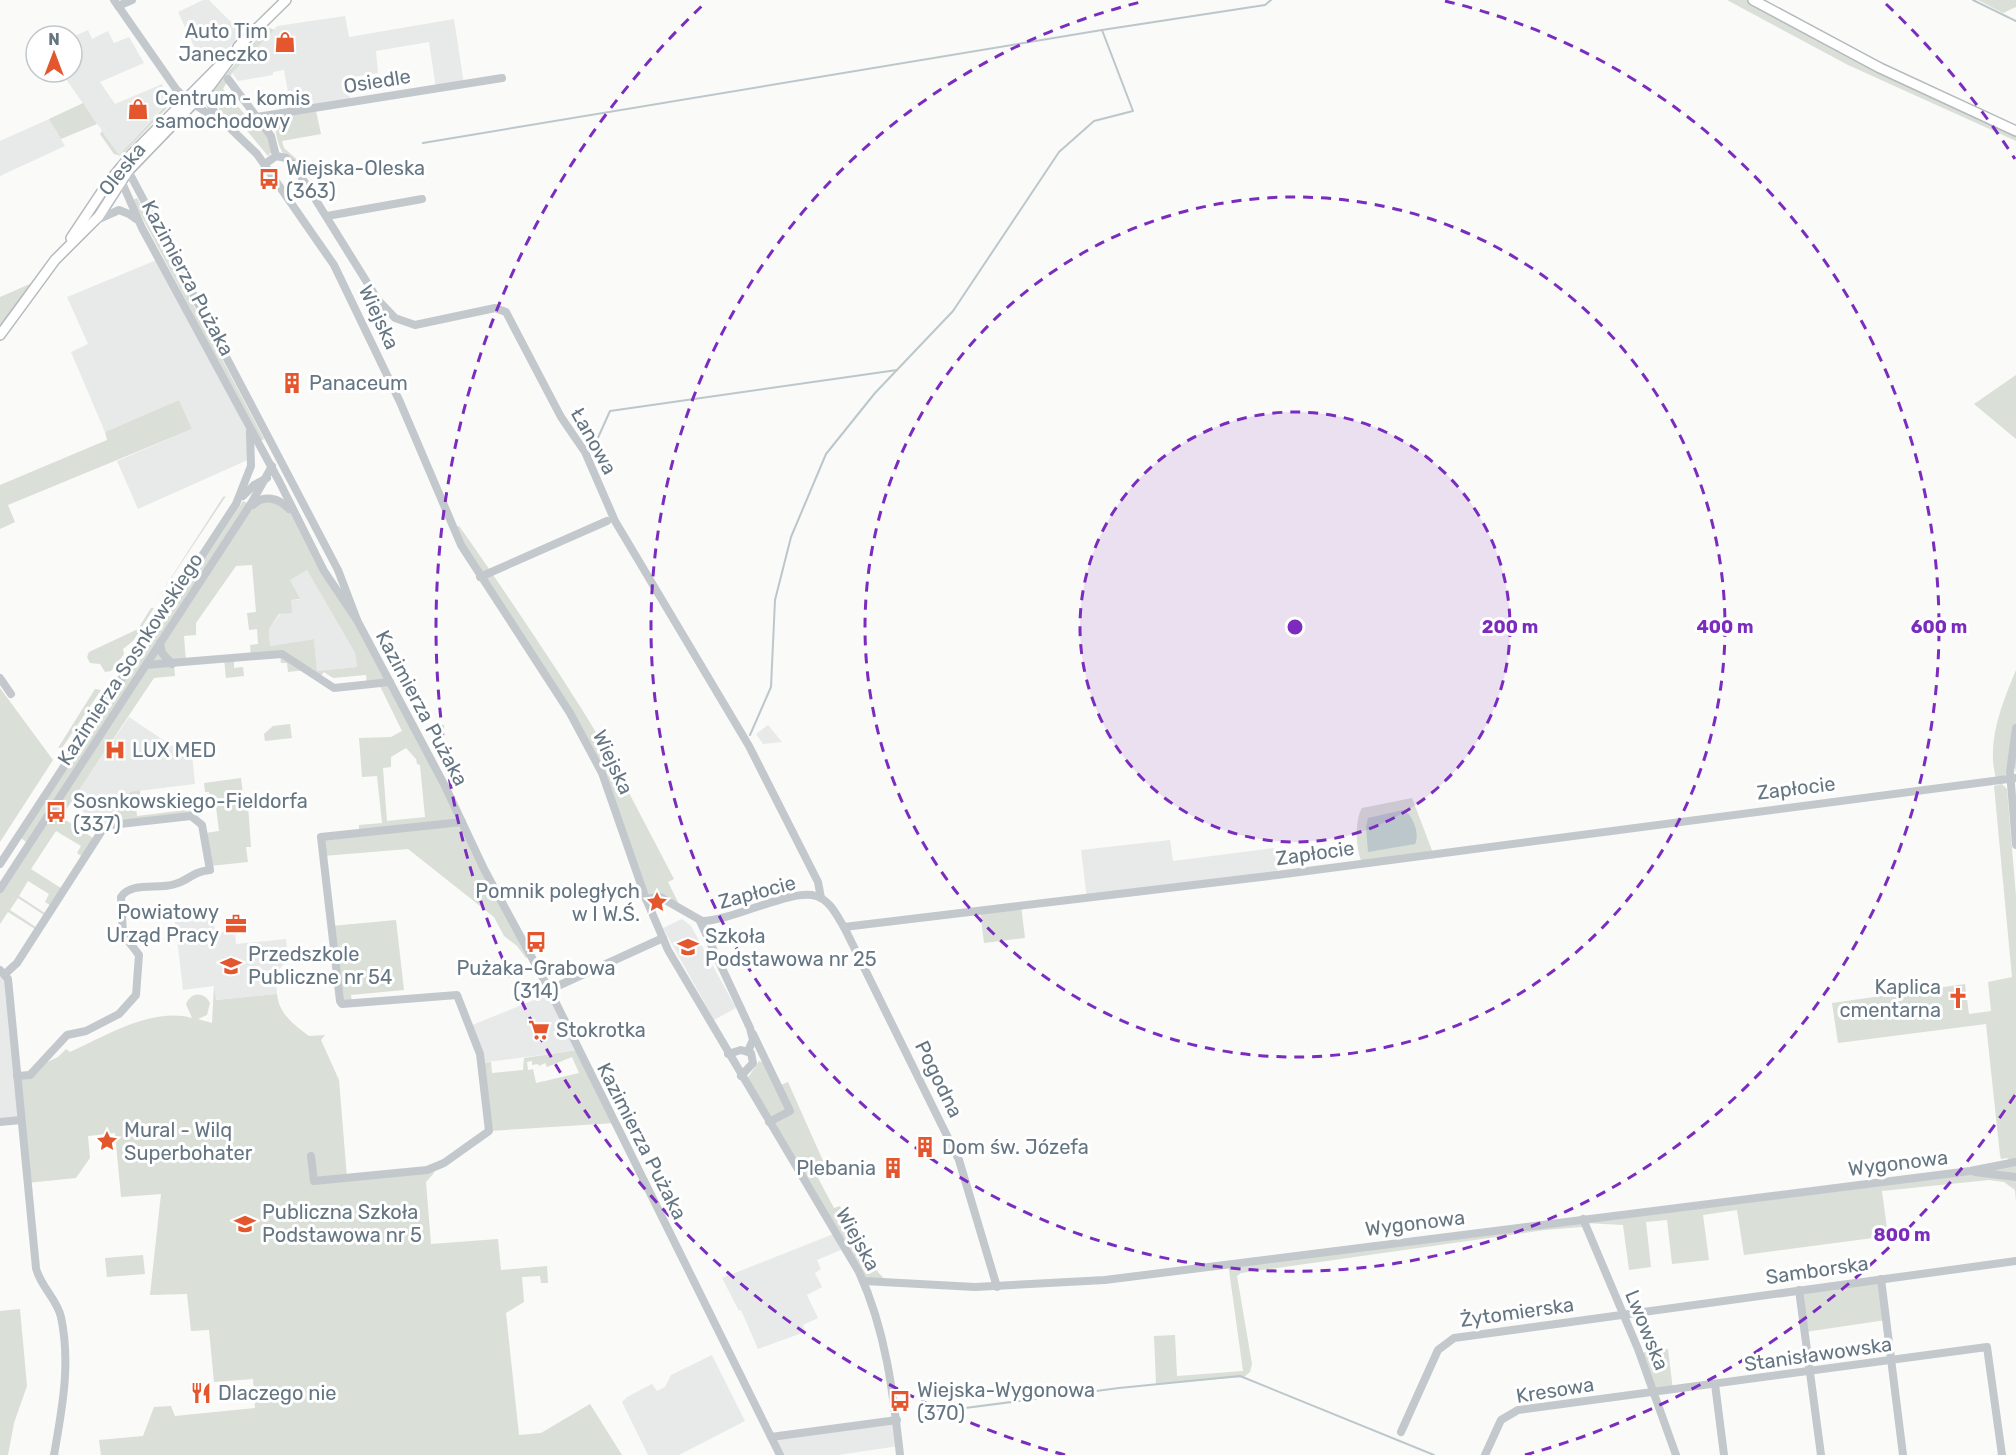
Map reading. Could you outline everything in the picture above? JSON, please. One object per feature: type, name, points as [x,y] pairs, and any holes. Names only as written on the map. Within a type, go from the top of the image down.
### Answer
[{"type":"main road","name":"Oleska","points":[[0,335],[124,170],[190,102],[241,44],[286,0]]},
{"type":"main road","points":[[1754,0],[1880,68],[2016,131]]},
{"type":"main road","name":"Oleska","points":[[190,102],[208,89],[241,44]]},
{"type":"main road","name":"Oleska","points":[[64,250],[90,227],[122,183],[124,170]]},
{"type":"street","points":[[116,3],[132,0]]},
{"type":"street","name":"Wiejska","points":[[116,3],[176,89],[190,102],[219,119],[265,164],[344,282],[400,402],[461,545],[570,713],[592,752],[607,784],[646,899],[663,938],[728,1054],[864,1281],[888,1359],[900,1455]]},
{"type":"street","points":[[228,78],[272,136],[276,156],[265,164]]},
{"type":"street","name":"Osiedle","points":[[257,117],[502,78]]},
{"type":"street","name":"Wiejska","points":[[208,89],[208,100],[219,119]]},
{"type":"street","name":"Łanowa","points":[[276,156],[286,158],[294,165],[378,300],[402,322],[415,325],[495,308],[506,312],[561,417],[585,452],[615,521],[749,746],[818,882],[821,898]]},
{"type":"street","name":"Kazimierza Pużaka","points":[[124,170],[338,570],[357,620]]},
{"type":"street","name":"Kazimierza Pużaka","points":[[122,183],[142,228],[278,479],[324,571],[357,620],[390,682],[498,897],[549,990],[780,1455]]},
{"type":"street","points":[[327,216],[422,199]]},
{"type":"street","points":[[90,227],[103,215],[118,210],[129,213],[142,228]]},
{"type":"street","name":"Kazimierza Sosnkowskiego","points":[[0,864],[236,504],[250,466],[249,427]]},
{"type":"street","name":"Kazimierza Sosnkowskiego","points":[[0,889],[267,478],[272,468],[271,443]]},
{"type":"street","points":[[236,504],[254,485],[267,478],[287,483],[297,494]]},
{"type":"street","points":[[245,512],[259,500],[274,499],[285,504],[298,521]]},
{"type":"street","points":[[480,577],[607,521]]},
{"type":"street","points":[[160,643],[162,653],[172,664]]},
{"type":"street","points":[[146,665],[282,654],[334,688],[390,682]]},
{"type":"street","points":[[0,678],[11,694]]},
{"type":"street","points":[[2016,728],[2013,779],[2016,845]]},
{"type":"street","name":"Zapłocie","points":[[646,899],[660,897],[700,921],[709,921],[799,896],[821,898],[830,906],[844,927],[1277,875],[1516,842],[2013,779]]},
{"type":"street","points":[[16,1076],[30,1075],[70,1033],[86,1030],[114,1017],[132,1001],[136,994],[140,959],[138,951],[123,934],[121,897],[131,889],[176,884],[195,872],[210,870],[202,825],[191,816],[111,825],[103,829],[16,964],[2,972],[8,979],[16,1076],[37,1273],[58,1310],[62,1325],[66,1383],[54,1455]]},
{"type":"street","points":[[311,1156],[314,1181],[427,1170],[444,1163],[489,1131],[480,1054],[457,995],[342,1004],[321,837],[462,822]]},
{"type":"street","points":[[700,921],[790,1111],[769,1122]]},
{"type":"street","name":"Pogodna","points":[[844,927],[959,1160],[997,1287]]},
{"type":"street","points":[[549,990],[663,938]]},
{"type":"street","points":[[748,1051],[753,1040],[750,1028]]},
{"type":"street","points":[[728,1054],[741,1050],[748,1051]]},
{"type":"street","points":[[748,1051],[753,1060],[768,1065]]},
{"type":"street","points":[[741,1076],[753,1060]]},
{"type":"street","points":[[0,1122],[21,1120]]},
{"type":"street","name":"Wygonowa","points":[[864,1281],[997,1287],[1106,1280],[1970,1171],[2016,1162]]},
{"type":"street","points":[[1970,1171],[2016,1177]]},
{"type":"street","name":"Wygonowa","points":[[1970,1171],[2016,1171]]},
{"type":"street","name":"Lwowska","points":[[1582,1219],[1623,1313],[1676,1455]]},
{"type":"street","name":"Samborska","points":[[1623,1313],[2016,1261]]},
{"type":"street","points":[[1881,1279],[1904,1455]]},
{"type":"street","points":[[1799,1290],[1821,1455]]},
{"type":"street","name":"Żytomierska","points":[[1401,1432],[1438,1350],[1448,1341],[1623,1313]]},
{"type":"street","name":"Stanisławowska","points":[[1654,1392],[1987,1347],[2002,1455]]},
{"type":"street","points":[[1715,1384],[1724,1455]]},
{"type":"street","name":"Kresowa","points":[[1485,1455],[1501,1420],[1512,1412],[1654,1392]]},
{"type":"street","points":[[771,1437],[897,1420]]},
{"type":"shaded area","points":[[203,0],[209,0],[243,34],[212,64],[194,46],[178,12]]},
{"type":"shaded area","points":[[1727,0],[1753,0],[1847,51],[2016,131],[2016,141],[1848,65]]},
{"type":"shaded area","points":[[1978,0],[2016,0],[2016,7],[2003,13]]},
{"type":"shaded area","points":[[345,16],[349,37],[454,19],[464,84],[436,89],[429,42],[376,51],[378,73],[347,78],[350,99],[291,109],[284,70],[273,72],[273,75],[238,81],[232,73],[277,26]]},
{"type":"shaded area","points":[[266,29],[274,30],[232,73],[223,89],[259,131],[265,130],[272,152],[268,156],[243,126],[222,114],[212,97],[214,88]]},
{"type":"shaded area","points":[[88,30],[92,39],[108,31],[114,43],[129,37],[144,63],[100,82],[115,104],[162,84],[164,91],[170,97],[119,155],[69,84],[84,84],[84,32]]},
{"type":"shaded area","points":[[83,103],[97,124],[61,139],[49,119]]},
{"type":"shaded area","points":[[165,106],[167,108],[121,156],[114,154],[100,134],[102,131],[119,155]]},
{"type":"shaded area","points":[[316,111],[321,134],[282,141],[284,148],[302,164],[288,159],[276,135],[274,121],[278,117]]},
{"type":"shaded area","points":[[49,119],[65,146],[0,176],[0,141]]},
{"type":"shaded area","points":[[137,198],[264,439],[260,441],[133,200]]},
{"type":"shaded area","points":[[159,259],[249,427],[252,458],[138,509],[117,461],[192,429],[179,400],[105,432],[71,352],[88,344],[67,297]]},
{"type":"shaded area","points":[[39,280],[12,319],[0,326],[0,297]]},
{"type":"shaded area","points":[[2016,375],[2016,439],[1974,404]]},
{"type":"shaded area","points":[[179,400],[192,429],[8,505],[15,522],[0,529],[0,485],[107,440],[105,432]]},
{"type":"shaded area","points":[[226,496],[156,601],[223,497]]},
{"type":"shaded area","points":[[263,498],[290,509],[357,620],[531,956],[526,958],[517,946],[504,936],[494,917],[408,849],[323,856],[321,837],[359,832],[359,825],[382,823],[377,776],[362,777],[359,738],[391,737],[402,731],[379,684],[367,685],[366,675],[333,678],[324,672],[319,678],[306,670],[288,672],[287,663],[281,663],[280,654],[251,657],[250,645],[258,644],[257,629],[249,630],[247,613],[256,612],[252,565],[236,566],[196,623],[196,635],[184,636],[186,662],[174,664],[175,676],[154,678],[61,817],[96,840],[84,858],[77,853],[81,846],[56,831],[31,869],[64,890],[53,907],[45,902],[49,894],[28,881],[19,896],[48,915],[47,917],[18,898],[10,910],[39,929],[38,931],[8,912],[0,924],[0,889],[245,512]],"holes":[[[307,570],[355,653],[357,667],[317,671],[314,639],[270,646],[269,629],[279,614],[292,613],[291,600],[300,599],[290,580]],[[406,748],[420,765],[425,817],[387,821],[383,768],[391,767],[391,757]]]},
{"type":"shaded area","points":[[243,501],[247,503],[26,842],[21,838]]},
{"type":"shaded area","points":[[459,526],[498,581],[595,732],[624,792],[628,791],[674,879],[668,882],[678,902],[675,906],[667,900],[646,899],[602,773],[454,528]]},
{"type":"shaded area","points":[[307,570],[355,653],[357,667],[317,671],[314,639],[270,646],[269,629],[291,600],[300,600],[290,580]]},
{"type":"shaded area","points":[[151,608],[154,608],[133,641],[123,649],[124,654],[111,671],[105,672],[100,664],[90,663],[87,657],[89,652],[138,629]]},
{"type":"shaded area","points":[[234,658],[234,668],[243,667],[244,676],[226,678],[224,659]]},
{"type":"shaded area","points":[[2016,670],[2016,773],[2012,753],[2005,777],[1996,778],[1993,764],[1994,737]]},
{"type":"shaded area","points":[[0,688],[53,760],[0,842]]},
{"type":"shaded area","points":[[95,689],[101,690],[62,748],[58,748]]},
{"type":"shaded area","points":[[129,717],[172,746],[191,745],[195,784],[130,792],[100,833],[93,828],[97,821],[70,803]]},
{"type":"shaded area","points":[[290,724],[292,738],[265,741],[264,734],[273,726]]},
{"type":"shaded area","points":[[768,725],[782,742],[763,744],[756,734]]},
{"type":"shaded area","points":[[241,778],[244,804],[248,805],[251,847],[246,847],[248,862],[210,866],[205,833],[219,831],[216,807],[211,807],[209,792],[205,792],[204,783]]},
{"type":"shaded area","points":[[2002,784],[2007,789],[2016,896],[2016,1202],[2015,1190],[2004,1182],[1989,1180],[1882,1191],[1888,1236],[1744,1255],[1737,1210],[1703,1215],[1709,1260],[1672,1264],[1667,1220],[1646,1222],[1651,1267],[1629,1270],[1623,1225],[1585,1223],[1582,1227],[1545,1230],[1241,1273],[1237,1276],[1252,1364],[1250,1372],[1244,1377],[1156,1384],[1154,1336],[1175,1335],[1177,1376],[1243,1371],[1228,1263],[2012,1162],[2007,1158],[2001,1159],[2000,1155],[1986,1024],[1838,1043],[1832,1003],[1965,984],[1969,1014],[1991,1011],[1988,982],[2012,977],[1994,786]]},
{"type":"shaded area","points":[[140,790],[140,795],[135,796],[137,816],[202,808],[203,815],[106,826],[130,792]]},
{"type":"shaded area","points":[[1412,798],[1433,853],[1362,863],[1357,836],[1359,814],[1362,808]]},
{"type":"shaded area","points":[[1403,810],[1407,812],[1415,825],[1417,835],[1415,844],[1368,852],[1366,827],[1368,818]]},
{"type":"shaded area","points":[[1170,840],[1173,861],[1274,848],[1278,875],[1087,899],[1081,850]]},
{"type":"shaded area","points":[[1021,906],[1025,938],[984,943],[980,911]]},
{"type":"shaded area","name":"Przedszkole Publiczne nr 54","points":[[214,919],[215,933],[235,931],[236,944],[286,939],[288,958],[276,974],[277,994],[215,1000],[214,986],[183,990],[175,922]]},
{"type":"shaded area","points":[[682,919],[691,926],[736,1008],[714,1020],[663,928]]},
{"type":"shaded area","points":[[396,920],[404,990],[351,995],[352,1003],[342,1004],[331,926]]},
{"type":"shaded area","points":[[0,970],[5,974],[21,1120],[0,1122]]},
{"type":"shaded area","points":[[214,986],[216,1000],[277,994],[284,1013],[298,1028],[309,1036],[325,1035],[321,1040],[339,1080],[347,1178],[435,1168],[434,1173],[426,1182],[431,1244],[498,1239],[501,1270],[547,1266],[548,1283],[541,1283],[540,1276],[522,1277],[524,1302],[506,1313],[519,1435],[541,1433],[590,1404],[622,1455],[101,1455],[99,1440],[143,1436],[154,1407],[171,1406],[175,1416],[255,1408],[253,1379],[214,1382],[209,1330],[191,1331],[187,1294],[150,1295],[161,1194],[121,1197],[115,1133],[88,1136],[90,1158],[76,1178],[27,1183],[17,1076],[58,1057],[66,1049],[70,1052],[129,1025],[161,1016],[192,1018],[186,1004],[194,995],[204,996],[210,1003],[207,1015],[198,1019],[212,1023]]},
{"type":"shaded area","points":[[551,993],[578,1050],[481,1063],[470,1026]]},
{"type":"shaded area","points":[[578,1050],[615,1123],[489,1131],[481,1063],[491,1062],[492,1073],[523,1070],[524,1058]],"holes":[[[572,1057],[579,1073],[536,1083],[533,1069],[528,1070],[527,1062],[532,1061],[532,1065],[538,1064],[539,1066],[545,1063],[547,1067]]]},
{"type":"shaded area","points":[[759,1061],[764,1063],[778,1086],[788,1082],[828,1172],[818,1178],[834,1208],[840,1206],[861,1253],[887,1282],[867,1280],[745,1082]]},
{"type":"shaded area","points":[[836,1233],[846,1248],[817,1260],[821,1269],[815,1273],[822,1287],[807,1295],[818,1318],[803,1325],[805,1332],[758,1349],[741,1310],[739,1311],[722,1278]]},
{"type":"shaded area","points":[[143,1255],[145,1274],[107,1277],[105,1258]]},
{"type":"shaded area","points":[[1881,1279],[1886,1320],[1805,1332],[1799,1290]]},
{"type":"shaded area","points":[[20,1309],[27,1386],[14,1423],[8,1455],[0,1455],[0,1311]]},
{"type":"shaded area","points":[[1668,1349],[1673,1390],[1654,1392],[1640,1353]]},
{"type":"shaded area","points":[[712,1355],[745,1421],[679,1455],[648,1455],[622,1402],[652,1384],[657,1391],[665,1387],[671,1375]]},
{"type":"shaded area","points":[[897,1420],[899,1446],[838,1455],[780,1455],[771,1437]]},
{"type":"waterway","points":[[423,143],[1265,5],[1271,0]]},
{"type":"waterway","points":[[1973,0],[2016,21]]},
{"type":"waterway","points":[[750,735],[771,687],[775,600],[791,537],[826,454],[875,393],[953,311],[1059,152],[1094,121],[1133,111],[1102,30]]},
{"type":"waterway","points":[[592,451],[610,411],[897,370]]},
{"type":"waterway","points":[[942,1411],[1119,1388],[1240,1376],[1434,1455]]},
{"type":"place","name":"Auto Tim Janeczko","points":[[285,42]]},
{"type":"place","name":"Centrum - komis samochodowy","points":[[138,109]]},
{"type":"place","name":"Wiejska-Oleska (363)","points":[[269,179]]},
{"type":"place","name":"Panaceum","points":[[292,383]]},
{"type":"place","name":"LUX MED","points":[[115,750]]},
{"type":"place","name":"Sosnkowskiego-Fieldorfa (337)","points":[[56,812]]},
{"type":"place","name":"Pomnik poległych w I W.Ś.","points":[[657,902]]},
{"type":"place","name":"Powiatowy Urząd Pracy","points":[[236,924]]},
{"type":"place","name":"Pużaka-Grabowa (314)","points":[[536,942]]},
{"type":"place","name":"Szkoła Podstawowa nr 25","points":[[688,947]]},
{"type":"place","name":"Przedszkole Publiczne nr 54","points":[[231,966]]},
{"type":"place","name":"Kaplica cmentarna","points":[[1958,998]]},
{"type":"place","name":"Stokrotka","points":[[539,1030]]},
{"type":"place","name":"Mural - Wilq Superbohater","points":[[107,1141]]},
{"type":"place","name":"Dom św. Józefa","points":[[925,1147]]},
{"type":"place","name":"Plebania","points":[[893,1168]]},
{"type":"place","name":"Publiczna Szkoła Podstawowa nr 5","points":[[245,1224]]},
{"type":"place","name":"Dlaczego nie","points":[[201,1393]]},
{"type":"place","name":"Wiejska-Wygonowa (370)","points":[[900,1401]]}]
